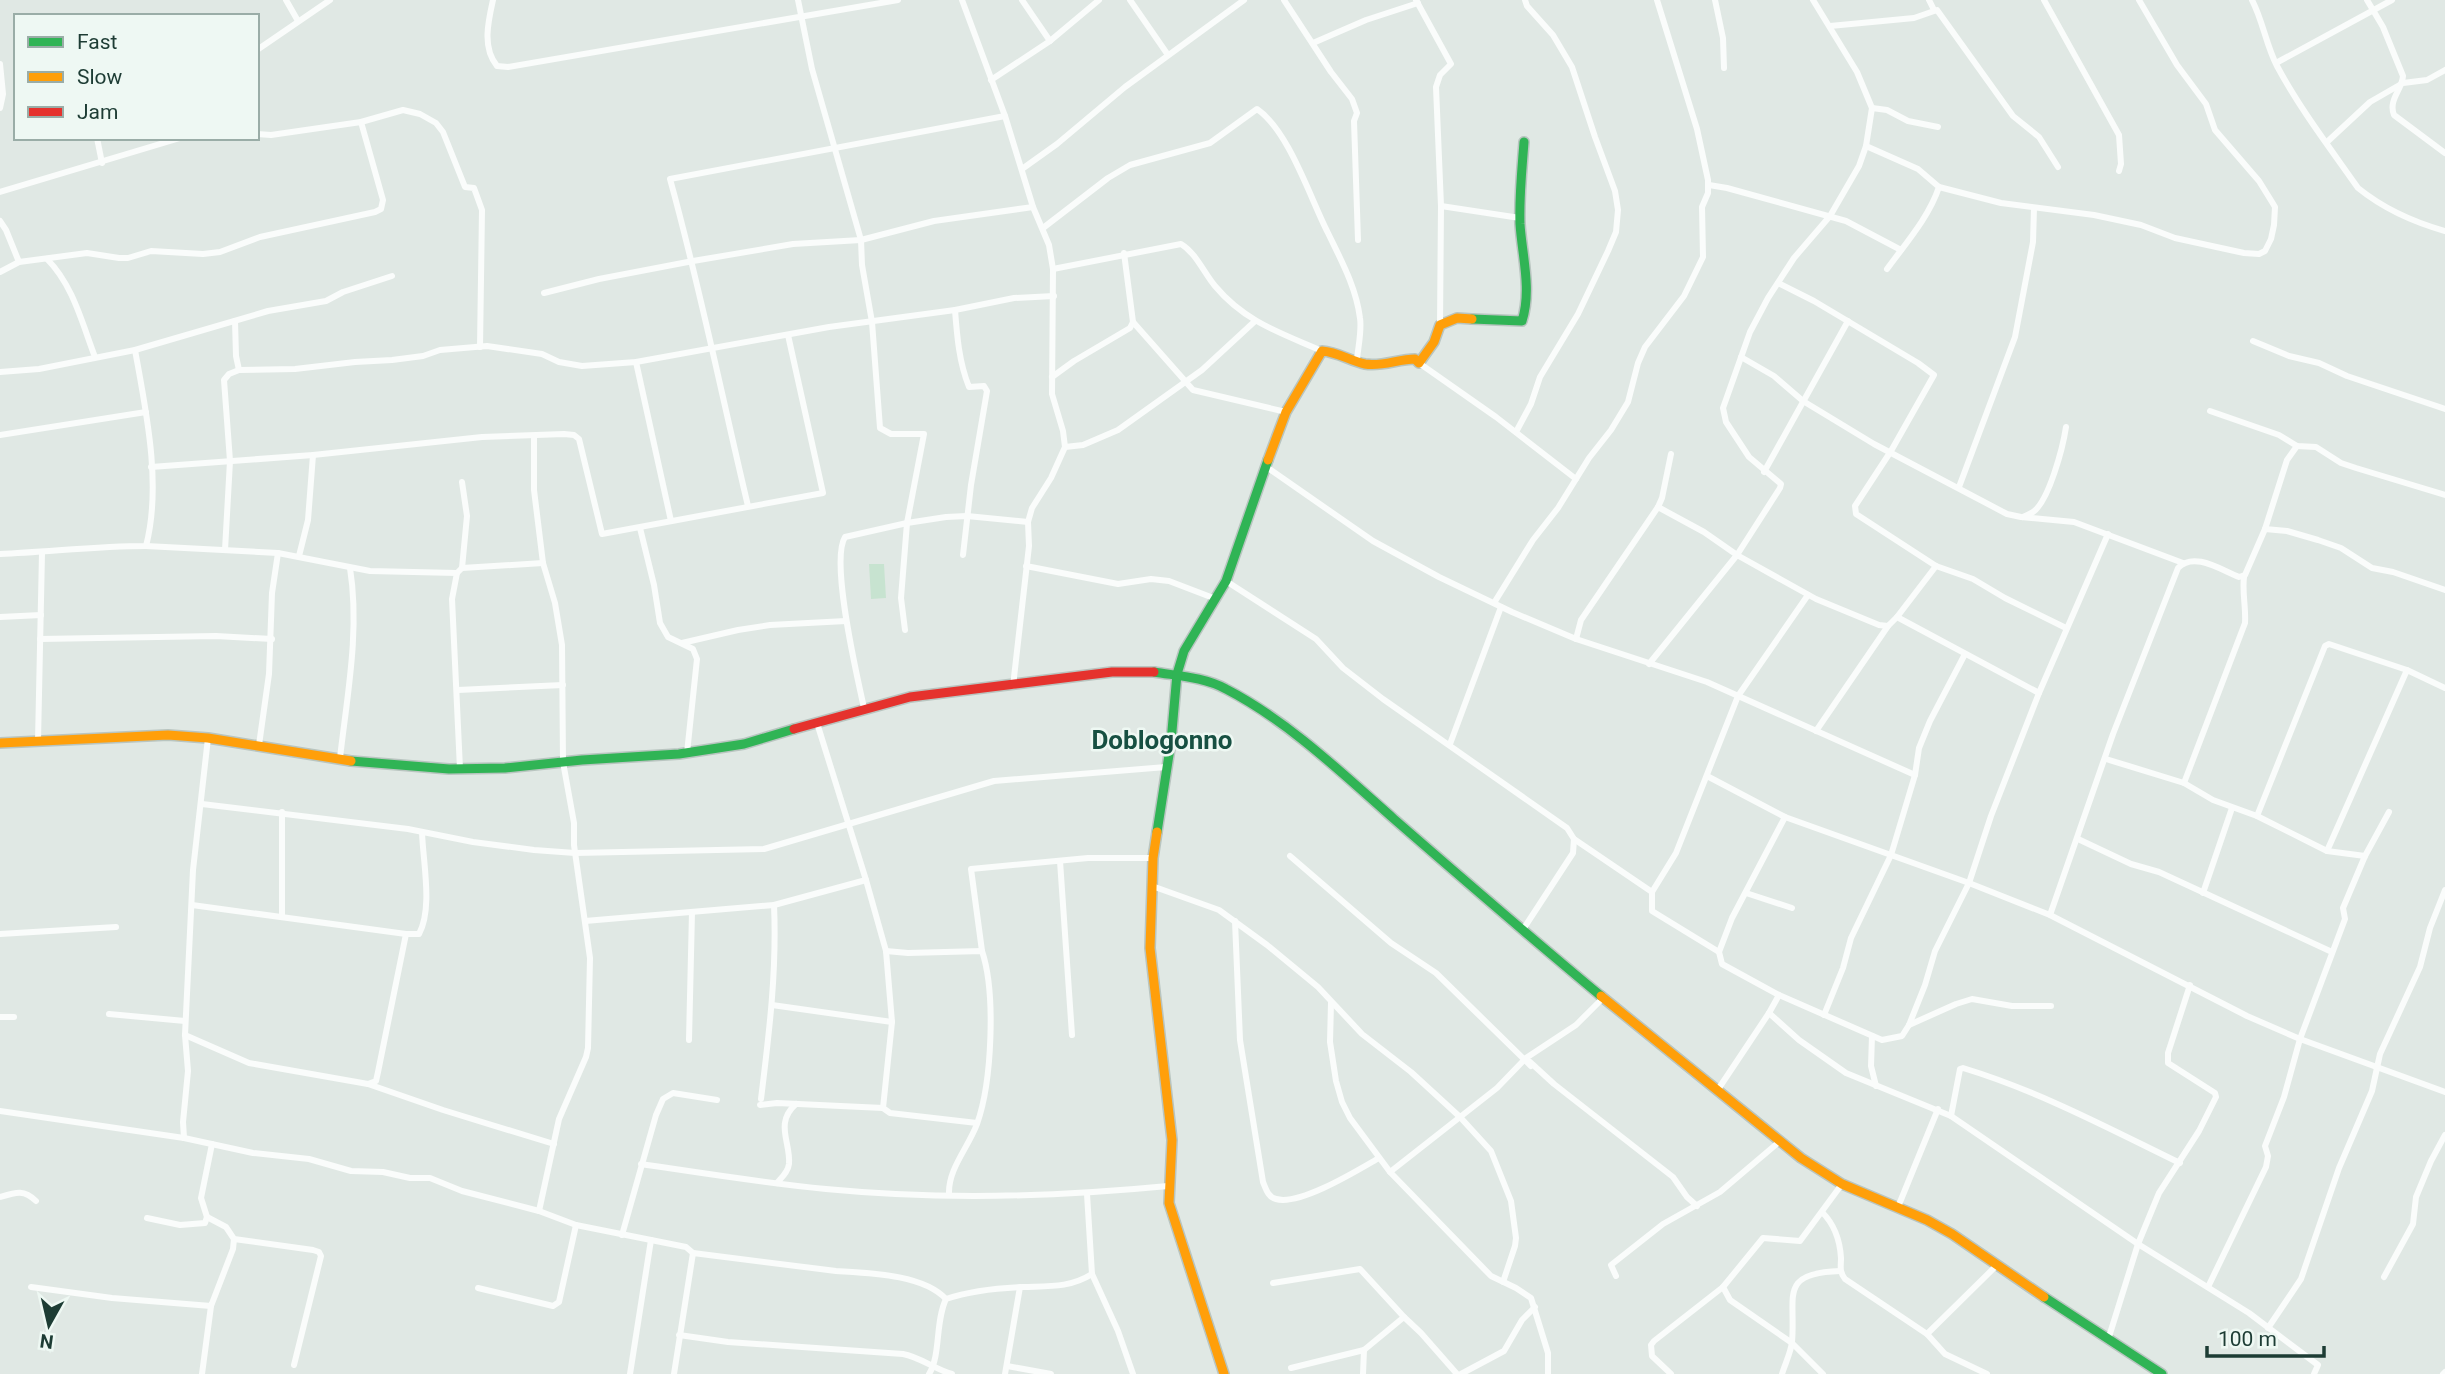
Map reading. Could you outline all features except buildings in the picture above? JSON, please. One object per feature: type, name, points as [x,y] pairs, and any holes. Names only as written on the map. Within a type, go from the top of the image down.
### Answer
[{"type":"street","points":[[286,0],[298,21]]},
{"type":"street","points":[[259,49],[330,0]]},
{"type":"street","points":[[493,0],[489,18],[489,56],[497,66],[508,67],[898,0]]},
{"type":"street","points":[[798,0],[815,80],[860,240],[872,322],[880,428],[891,434],[925,434],[906,523],[901,598],[905,630]]},
{"type":"street","points":[[962,0],[1005,116],[1054,269],[1052,394],[1063,430],[1065,447],[1051,478],[1032,508],[1028,522],[1013,686]]},
{"type":"street","points":[[1022,0],[1050,41]]},
{"type":"street","points":[[991,80],[1050,41],[1099,0]]},
{"type":"street","points":[[1130,0],[1168,55]]},
{"type":"street","points":[[1022,169],[1168,55],[1244,0]]},
{"type":"street","points":[[1283,0],[1352,99],[1357,113],[1354,121],[1358,240]]},
{"type":"street","points":[[1516,432],[1531,404],[1540,377],[1578,314],[1608,251],[1616,232],[1618,210],[1615,191],[1572,66],[1553,35],[1527,6],[1525,0]]},
{"type":"street","points":[[1450,744],[1498,605],[1533,540],[1628,402],[1645,347],[1684,296],[1703,257],[1702,207],[1709,185],[1697,129],[1657,0]]},
{"type":"street","points":[[1715,0],[1723,38],[1724,68]]},
{"type":"street","points":[[1649,664],[1737,555],[1780,488],[1781,484],[1749,457],[1726,422],[1723,408],[1750,332],[1794,258],[1830,216],[1859,166],[1866,146],[1872,108],[1865,86],[1813,0]]},
{"type":"street","points":[[1929,0],[2013,116],[2039,137],[2058,167]]},
{"type":"street","points":[[2044,0],[2119,135],[2122,164],[2119,171]]},
{"type":"street","points":[[1866,146],[1918,169],[1939,187],[1979,198],[2094,215],[2141,225],[2175,238],[2244,253],[2263,253],[2271,240],[2275,207],[2268,194],[2215,130],[2206,104],[2177,65],[2139,0]]},
{"type":"street","points":[[2252,0],[2276,63],[2358,188],[2370,198],[2413,222],[2445,231]]},
{"type":"street","points":[[2367,0],[2374,9],[2403,76],[2403,83],[2392,104],[2394,115],[2445,153]]},
{"type":"street","points":[[2276,63],[2392,0]]},
{"type":"street","points":[[1313,43],[1417,1],[1451,64],[1440,75],[1436,87],[1441,206],[1440,324],[1434,342],[1419,363]]},
{"type":"street","points":[[1830,26],[1914,18],[1934,10]]},
{"type":"street","points":[[0,64],[3,94],[0,108]]},
{"type":"street","points":[[2327,142],[2370,102],[2403,83],[2427,80],[2445,70]]},
{"type":"street","points":[[1872,108],[1887,110],[1909,121],[1938,127]]},
{"type":"street","points":[[1043,228],[1108,178],[1130,165],[1210,142],[1257,109],[1265,114],[1290,151],[1354,291],[1361,320],[1357,360]]},
{"type":"street","points":[[259,134],[281,134],[360,122],[403,110],[420,114],[436,123],[443,132],[465,187],[474,188],[482,210],[480,347]]},
{"type":"street","points":[[748,506],[693,261],[670,179],[1005,116]]},
{"type":"street","points":[[0,272],[19,262],[87,253],[128,258],[151,251],[203,254],[220,252],[260,237],[375,212],[381,209],[383,200],[360,122]]},
{"type":"street","points":[[97,140],[102,163]]},
{"type":"street","points":[[0,192],[174,140]]},
{"type":"street","points":[[1440,324],[1457,318],[1522,321],[1525,299],[1520,218],[1524,142]]},
{"type":"street","points":[[1709,185],[1846,221],[1901,250]]},
{"type":"street","points":[[1887,268],[1935,199],[1939,187]]},
{"type":"street","points":[[1441,206],[1520,218]]},
{"type":"street","points":[[544,293],[599,279],[693,261],[793,244],[860,240],[934,221],[1033,207]]},
{"type":"street","points":[[1959,488],[2015,337],[2033,242],[2034,208]]},
{"type":"street","points":[[0,222],[19,262]]},
{"type":"street","points":[[1054,269],[1173,244],[1185,246],[1216,287],[1254,322],[1322,351],[1335,352],[1361,363],[1415,359],[1576,479]]},
{"type":"street","points":[[1124,253],[1133,322],[1193,390],[1286,412]]},
{"type":"street","points":[[47,259],[68,286],[95,357]]},
{"type":"street","points":[[0,372],[39,369],[135,350],[268,311],[327,301],[343,292],[392,276]]},
{"type":"street","points":[[1778,284],[1848,321],[1934,375],[1891,451],[1855,506],[1856,514],[1936,566],[1973,579],[2004,598],[2066,628]]},
{"type":"street","points":[[225,550],[230,461],[224,380],[229,374],[239,370],[295,369],[392,360],[480,347],[542,354],[559,362],[582,366],[636,362],[1014,298],[1054,296]]},
{"type":"street","points":[[955,310],[963,372],[969,387],[984,386],[987,390],[963,555]]},
{"type":"street","points":[[235,321],[239,370]]},
{"type":"street","points":[[1764,472],[1848,321]]},
{"type":"street","points":[[1052,377],[1074,361],[1126,332],[1133,322]]},
{"type":"street","points":[[1065,447],[1102,439],[1202,370],[1254,322]]},
{"type":"street","points":[[151,467],[313,455],[482,437],[574,435],[579,439],[602,534],[823,493],[788,335]]},
{"type":"street","points":[[2253,341],[2289,356],[2319,363],[2347,376],[2445,409]]},
{"type":"street","points":[[135,350],[146,412],[151,467],[151,520],[146,546]]},
{"type":"street","points":[[1224,1374],[1169,1203],[1172,1140],[1160,1027],[1152,980],[1153,858],[1177,674],[1184,651],[1226,581],[1286,412],[1322,351]]},
{"type":"street","points":[[1741,357],[1774,376],[1804,401],[1874,444],[2007,514],[2074,522],[2183,563]]},
{"type":"street","points":[[636,362],[671,521]]},
{"type":"street","points":[[2210,411],[2279,435],[2297,446],[2316,447],[2341,463],[2445,495]]},
{"type":"street","points":[[0,435],[146,412]]},
{"type":"street","points":[[2021,517],[2034,512],[2042,501],[2062,450],[2066,428]]},
{"type":"street","points":[[534,436],[534,490],[542,563],[555,603],[562,645],[563,762],[574,823],[575,852],[590,958],[588,1048],[559,1119],[539,1211]]},
{"type":"street","points":[[2050,915],[2113,734],[2178,568],[2183,563],[2196,560],[2239,577],[2245,575],[2265,529],[2287,460],[2297,446]]},
{"type":"street","points":[[1576,639],[1581,620],[1658,507],[1671,454]]},
{"type":"street","points":[[299,556],[311,501],[313,455]]},
{"type":"street","points":[[1265,467],[1373,541],[1498,605],[1576,639],[1707,682],[1915,775]]},
{"type":"street","points":[[460,769],[452,599],[460,571],[467,516],[462,482]]},
{"type":"street","points":[[1658,507],[1808,595],[1840,610],[1888,626]]},
{"type":"street","points":[[864,708],[846,621],[840,547],[843,540],[850,535],[906,523],[967,516],[1028,522]]},
{"type":"street","points":[[640,528],[660,623],[668,637],[693,649],[697,659],[687,753]]},
{"type":"street","points":[[2265,529],[2287,531],[2318,540],[2341,548],[2372,568],[2393,572],[2445,590]]},
{"type":"street","points":[[1785,817],[1732,918],[1719,952],[1722,964],[1779,995],[1871,1036],[1882,1040],[1902,1036],[1925,985],[1935,951],[1969,883],[1991,816],[2039,693],[2108,534]]},
{"type":"street","points":[[0,554],[41,553],[96,546],[146,546],[278,553],[350,568],[398,572],[460,571],[542,563]]},
{"type":"street","points":[[38,741],[41,553]]},
{"type":"street","points":[[259,746],[272,639],[272,593],[278,553]]},
{"type":"street","points":[[1026,566],[1118,584],[1151,579],[1169,581],[1216,599]]},
{"type":"street","points":[[1816,731],[1888,626],[1936,566]]},
{"type":"street","points":[[340,758],[354,627],[354,592],[350,568]]},
{"type":"street","points":[[2184,783],[2245,622],[2244,577]]},
{"type":"street","points":[[1226,581],[1316,639],[1343,667],[1373,691],[1567,828],[1574,839],[1651,892]]},
{"type":"street","points":[[1719,952],[1652,911],[1651,892],[1676,853],[1738,696],[1808,595]]},
{"type":"street","points":[[0,617],[41,615]]},
{"type":"street","points":[[1897,617],[2039,693]]},
{"type":"street","points":[[682,643],[769,625],[846,621]]},
{"type":"street","points":[[40,639],[216,636],[272,639]]},
{"type":"street","points":[[2257,816],[2325,646],[2329,644],[2341,647],[2407,670],[2445,688]]},
{"type":"street","points":[[1824,1015],[1843,968],[1851,938],[1891,855],[1915,775],[1919,748],[1965,654]]},
{"type":"street","points":[[2327,850],[2407,670]]},
{"type":"street","points":[[0,743],[168,735],[208,738],[372,764],[460,769],[505,768],[687,753],[744,744],[910,697],[1112,672],[1177,674],[1201,679],[1225,688],[1275,719],[1359,787],[1522,931],[1779,1142],[1842,1184],[1927,1220],[1952,1234],[2162,1374]]},
{"type":"street","points":[[458,690],[563,685]]},
{"type":"street","points":[[817,723],[886,951],[892,1022],[883,1108]]},
{"type":"street","points":[[184,1138],[188,1071],[185,1021],[193,870],[208,738]]},
{"type":"street","points":[[2106,759],[2184,783],[2232,808],[2257,816],[2327,850],[2365,856]]},
{"type":"street","points":[[202,804],[282,812],[473,842],[575,852],[764,849],[994,781],[1166,767]]},
{"type":"street","points":[[1707,776],[1785,817],[2050,915],[2247,1016],[2300,1039],[2445,1092]]},
{"type":"street","points":[[2203,893],[2232,808]]},
{"type":"street","points":[[282,812],[282,918]]},
{"type":"street","points":[[2207,1287],[2266,1167],[2268,1156],[2265,1146],[2284,1097],[2300,1039],[2345,919],[2343,908],[2365,856],[2389,812]]},
{"type":"street","points":[[192,905],[419,934],[426,922],[422,832]]},
{"type":"street","points":[[1522,931],[1570,859],[1574,839]]},
{"type":"street","points":[[2078,839],[2131,864],[2159,872],[2332,952]]},
{"type":"street","points":[[1290,856],[1391,943],[1436,973],[1531,1066]]},
{"type":"street","points":[[949,1194],[949,1180],[982,1108],[989,1055],[987,973],[971,869],[1060,861],[1153,858]]},
{"type":"street","points":[[1060,861],[1072,1035]]},
{"type":"street","points":[[585,921],[774,905],[866,880]]},
{"type":"street","points":[[1152,886],[1219,910],[1235,921],[1318,987],[1362,1034],[1411,1072],[1460,1117],[1491,1151],[1511,1200],[1516,1246],[1503,1282]]},
{"type":"street","points":[[2269,1328],[2301,1279],[2339,1168],[2372,1091],[2380,1054],[2420,967],[2430,928],[2445,890]]},
{"type":"street","points":[[1746,893],[1792,908]]},
{"type":"street","points":[[774,905],[776,954],[760,1102],[883,1108],[890,1113],[977,1123]]},
{"type":"street","points":[[689,1040],[692,912]]},
{"type":"street","points":[[1235,921],[1240,1040],[1263,1182],[1268,1194],[1278,1200],[1306,1196],[1379,1158]]},
{"type":"street","points":[[0,933],[116,927]]},
{"type":"street","points":[[368,1084],[376,1081],[406,934]]},
{"type":"street","points":[[886,951],[982,951]]},
{"type":"street","points":[[2108,1340],[2138,1244],[2159,1193],[2180,1163],[2216,1097],[2215,1093],[2168,1063],[2168,1053],[2190,985]]},
{"type":"street","points":[[1717,1091],[1779,995]]},
{"type":"street","points":[[1390,1172],[1497,1088],[1524,1059],[1576,1025],[1604,998]]},
{"type":"street","points":[[1909,1025],[1972,999],[2012,1006],[2052,1006]]},
{"type":"street","points":[[1331,1003],[1330,1042],[1342,1102],[1350,1118],[1390,1172],[1490,1276],[1531,1298],[1548,1353],[1548,1374]]},
{"type":"street","points":[[772,1005],[892,1022]]},
{"type":"street","points":[[1769,1013],[1799,1040],[1846,1073],[1951,1116],[2138,1244],[2269,1328],[2318,1366],[2314,1374]]},
{"type":"street","points":[[109,1014],[185,1021]]},
{"type":"street","points":[[0,1017],[14,1017]]},
{"type":"street","points":[[185,1035],[249,1063],[368,1084],[443,1111],[554,1144]]},
{"type":"street","points":[[1871,1036],[1871,1066],[1876,1086]]},
{"type":"street","points":[[1524,1059],[1673,1177],[1697,1206]]},
{"type":"street","points":[[1951,1116],[1960,1069],[1963,1068],[2026,1090],[2180,1163]]},
{"type":"street","points":[[622,1235],[641,1164],[663,1099],[673,1093],[717,1100]]},
{"type":"street","points":[[777,1183],[786,1172],[789,1161],[785,1125],[789,1110],[796,1104]]},
{"type":"street","points":[[1898,1207],[1938,1109]]},
{"type":"street","points":[[0,1111],[184,1138],[253,1153],[315,1160],[351,1171],[430,1178],[462,1191],[539,1211],[576,1225],[686,1247],[693,1253],[836,1271],[858,1270],[924,1284],[946,1299]]},
{"type":"street","points":[[2384,1277],[2413,1224],[2416,1197],[2445,1135]]},
{"type":"street","points":[[1616,1276],[1611,1265],[1663,1224],[1720,1192],[1779,1142]]},
{"type":"street","points":[[147,1218],[203,1225],[207,1217],[201,1198],[212,1144]]},
{"type":"street","points":[[641,1164],[777,1183],[889,1194],[1087,1194],[1168,1186]]},
{"type":"street","points":[[1671,1374],[1652,1356],[1651,1345],[1723,1287],[1759,1241],[1766,1238],[1800,1241],[1842,1184]]},
{"type":"street","points":[[0,1197],[22,1191],[37,1201]]},
{"type":"street","points":[[1087,1194],[1092,1274],[1118,1331],[1133,1374]]},
{"type":"street","points":[[1822,1212],[1834,1228],[1841,1257],[1840,1270],[1845,1279],[1927,1334],[1945,1354],[1987,1374]]},
{"type":"street","points":[[201,1374],[211,1306],[233,1249],[234,1239],[226,1227],[207,1217]]},
{"type":"street","points":[[478,1288],[553,1306],[559,1302],[576,1225]]},
{"type":"street","points":[[234,1239],[313,1251],[321,1256],[294,1365]]},
{"type":"street","points":[[630,1374],[651,1240]]},
{"type":"street","points":[[674,1374],[693,1253]]},
{"type":"street","points":[[1927,1334],[1997,1265]]},
{"type":"street","points":[[1273,1283],[1360,1269],[1459,1374],[1504,1351],[1522,1320],[1535,1307]]},
{"type":"street","points":[[1782,1374],[1792,1343],[1791,1309],[1798,1282],[1806,1275],[1816,1272],[1840,1270]]},
{"type":"street","points":[[946,1299],[961,1294],[1020,1287],[1070,1285],[1092,1274]]},
{"type":"street","points":[[31,1287],[112,1298],[211,1306]]},
{"type":"street","points":[[1020,1287],[1006,1370],[1051,1374]]},
{"type":"street","points":[[1723,1287],[1730,1300],[1792,1343],[1823,1374]]},
{"type":"street","points":[[930,1371],[938,1322],[946,1299]]},
{"type":"street","points":[[1291,1368],[1364,1350],[1404,1317]]},
{"type":"street","points":[[680,1335],[728,1342],[903,1354],[919,1359],[930,1371],[952,1374]]},
{"type":"street","points":[[1363,1374],[1364,1350]]},
{"type":"green space","points":[[869,564],[884,564],[886,598],[871,599]]},
{"type":"traffic: fast","points":[[1472,319],[1522,321],[1526,297],[1520,214],[1524,142]]},
{"type":"traffic: fast","points":[[1157,832],[1171,742],[1177,674],[1184,651],[1226,581],[1268,460]]},
{"type":"traffic: fast","points":[[1154,672],[1218,685],[1271,716],[1334,766],[1601,996]]},
{"type":"traffic: fast","points":[[351,761],[449,769],[505,768],[679,754],[744,744],[794,729]]},
{"type":"traffic: fast","points":[[2044,1297],[2162,1374]]},
{"type":"traffic: slow","points":[[1268,460],[1286,412],[1322,351],[1365,364],[1415,359],[1419,363],[1434,342],[1440,325],[1457,318],[1472,319]]},
{"type":"traffic: slow","points":[[0,743],[168,735],[208,738],[351,761]]},
{"type":"traffic: slow","points":[[1157,832],[1153,858],[1150,948],[1172,1140],[1169,1203],[1224,1374]]},
{"type":"traffic: slow","points":[[1601,996],[1801,1158],[1842,1184],[1927,1220],[1952,1234],[2044,1297]]},
{"type":"traffic: jam","points":[[794,729],[910,697],[1112,672],[1154,672]]},
{"type":"district","name":"Doblogonno","points":[[1162,740]]}]
